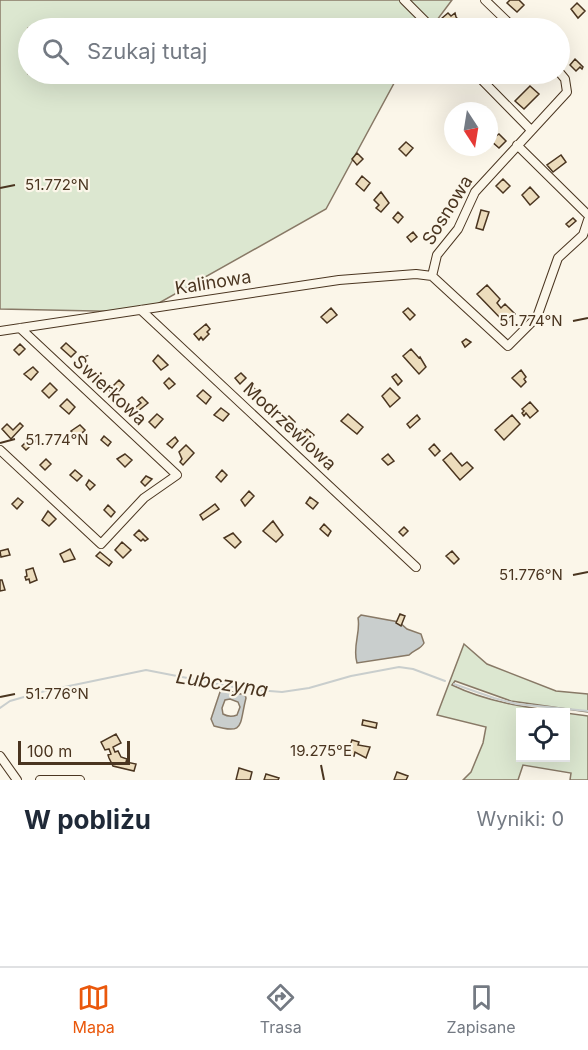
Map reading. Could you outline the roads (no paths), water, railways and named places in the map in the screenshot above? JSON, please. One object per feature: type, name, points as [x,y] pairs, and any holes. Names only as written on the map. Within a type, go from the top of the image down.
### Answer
[{"type":"street","points":[[404,0],[422,18]]},
{"type":"street","points":[[485,0],[504,18]]},
{"type":"street","points":[[486,84],[531,130]]},
{"type":"street","name":"Sosnowa","points":[[432,276],[437,255],[458,229],[475,192],[567,92],[567,84]]},
{"type":"street","points":[[517,145],[588,215]]},
{"type":"street","points":[[432,276],[508,346],[537,317],[558,258],[583,235],[588,220]]},
{"type":"street","name":"Kalinowa","points":[[0,331],[339,280],[416,274],[432,276]]},
{"type":"street","name":"Modrzewiowa","points":[[141,310],[416,567]]},
{"type":"street","name":"Świerkowa","points":[[0,450],[101,544],[144,498],[177,475],[20,328]]},
{"type":"street","points":[[0,756],[17,780]]},
{"type":"street","points":[[40,780],[80,780]]},
{"type":"waterway","name":"Lubczyna","points":[[0,708],[10,701],[45,691],[146,670],[244,689],[282,692],[399,667],[413,669],[445,681]]},
{"type":"waterway","name":"Lubczyna","points":[[454,684],[517,704],[588,711]]}]
